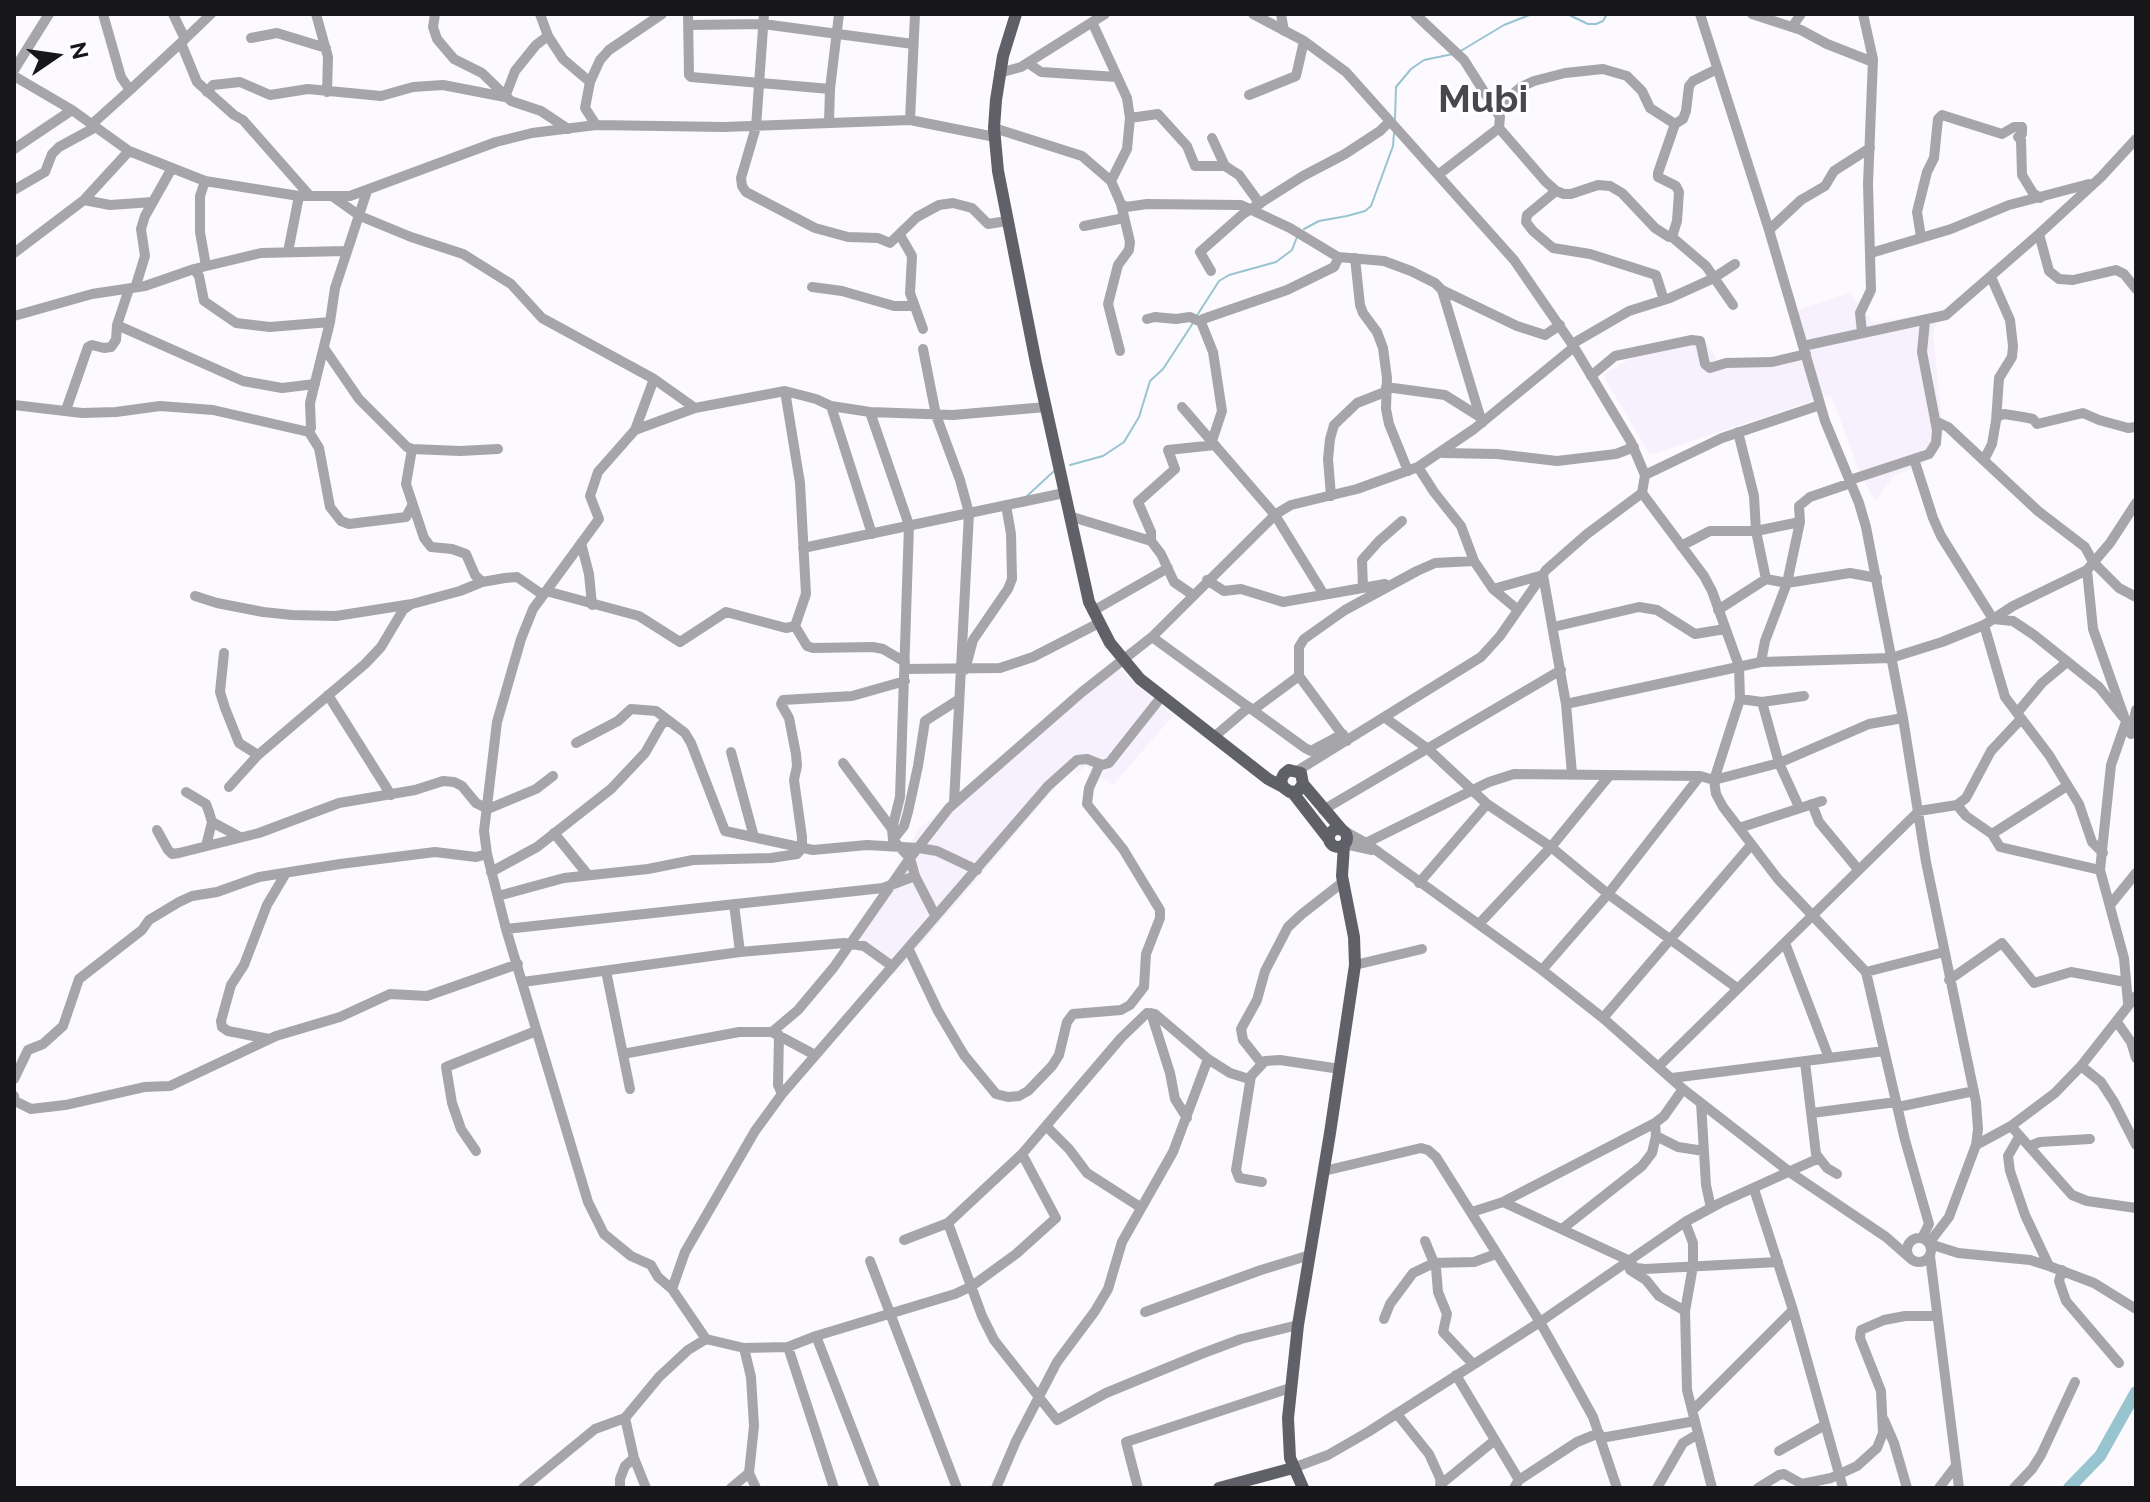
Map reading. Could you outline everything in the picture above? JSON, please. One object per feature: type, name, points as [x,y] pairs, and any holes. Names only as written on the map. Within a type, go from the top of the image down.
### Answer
[{"type":"main road","points":[[1016,14],[999,73],[994,133],[1007,221],[1064,493],[1096,617],[1122,659],[1140,679],[1255,767],[1295,781],[1323,810],[1344,837],[1343,879]]},
{"type":"main road","points":[[1295,781],[1329,839],[1343,879],[1354,937],[1355,965],[1290,1388],[1289,1446],[1293,1468],[1303,1488]]},
{"type":"main road","points":[[1329,839],[1333,830],[1344,837]]},
{"type":"main road","points":[[1219,1488],[1293,1468]]},
{"type":"street","points":[[14,70],[49,14]]},
{"type":"street","points":[[103,14],[121,77],[130,90]]},
{"type":"street","points":[[173,14],[193,77],[243,120],[304,196]]},
{"type":"street","points":[[14,190],[45,172],[52,154],[59,147],[92,126],[211,14]]},
{"type":"street","points":[[316,14],[326,48],[327,92]]},
{"type":"street","points":[[435,14],[433,27],[445,51],[482,73],[505,97]]},
{"type":"street","points":[[540,14],[548,36],[563,59],[590,82]]},
{"type":"street","points":[[596,125],[585,108],[590,82],[600,60],[643,19],[662,14]]},
{"type":"street","points":[[829,123],[839,14]]},
{"type":"street","points":[[910,120],[915,14]]},
{"type":"street","points":[[999,73],[1028,63],[1105,14]]},
{"type":"street","points":[[1152,637],[1311,751],[1345,738],[1384,717],[1481,657],[1543,575],[1587,534],[1642,493],[1645,475],[1634,447],[1573,345],[1514,260],[1346,72],[1304,41],[1253,14]]},
{"type":"street","points":[[1281,14],[1284,31]]},
{"type":"street","points":[[1700,14],[1769,230],[1820,405],[1866,527],[1903,718],[1926,862],[1974,1091],[1978,1115],[1976,1145],[1949,1217],[1925,1246],[1943,1353],[1959,1488]]},
{"type":"street","points":[[1752,14],[1792,27],[1873,62]]},
{"type":"street","points":[[1792,27],[1801,14]]},
{"type":"street","points":[[1862,332],[1860,313],[1871,290],[1868,184],[1873,62],[1863,14]]},
{"type":"street","points":[[1418,15],[1464,60],[1500,117],[1499,128],[1556,191],[1571,194],[1598,185],[1610,186],[1622,193],[1655,228],[1672,237],[1715,277],[1733,305]]},
{"type":"street","points":[[830,89],[691,77],[688,19],[764,19],[913,44]]},
{"type":"street","points":[[764,19],[756,127],[741,178],[742,186],[752,197],[831,233],[878,238],[890,243],[929,208],[953,203],[972,208],[988,224],[1007,221]]},
{"type":"street","points":[[1092,22],[1127,98],[1130,118],[1130,136],[1123,161],[1111,181]]},
{"type":"street","points":[[251,38],[277,33],[326,48]]},
{"type":"street","points":[[505,97],[515,71],[536,45],[548,36]]},
{"type":"street","points":[[1249,95],[1296,76],[1304,41]]},
{"type":"street","points":[[1028,63],[1041,72],[1117,77]]},
{"type":"street","points":[[1495,109],[1521,87],[1534,81],[1565,73],[1603,69],[1627,76],[1642,91],[1650,108],[1675,124]]},
{"type":"street","points":[[1672,237],[1677,221],[1679,192],[1676,186],[1658,177],[1675,124],[1683,119],[1686,111],[1689,86],[1717,69]]},
{"type":"street","points":[[14,76],[72,110],[129,151],[205,181],[304,196],[350,196],[496,142],[532,133],[596,125],[756,127],[910,120],[994,133],[1067,149],[1082,156],[1111,181],[1130,234],[1129,250],[1118,265],[1108,304],[1120,351]]},
{"type":"street","points":[[207,92],[213,85],[240,82],[270,95],[308,89],[381,96],[413,87],[443,85],[505,97],[541,111],[568,129]]},
{"type":"street","points":[[14,149],[72,110]]},
{"type":"street","points":[[1130,118],[1158,114],[1187,146],[1195,166],[1225,166]]},
{"type":"street","points":[[1921,237],[1917,212],[1927,172],[1934,158],[1938,119],[1942,115],[2002,134],[2014,127],[2022,127],[2022,134],[2018,137],[2022,175],[2033,193],[2040,198]]},
{"type":"street","points":[[1211,271],[1200,252],[1256,206],[1345,154],[1389,122]]},
{"type":"street","points":[[1438,175],[1499,128]]},
{"type":"street","points":[[1212,138],[1225,166],[1239,175],[1256,206]]},
{"type":"street","points":[[1591,376],[1615,356],[1692,340],[1700,341],[1705,364],[1710,368],[1726,363],[1772,362],[1862,332],[1946,315],[2039,234],[2136,139]]},
{"type":"street","points":[[1769,230],[1801,200],[1825,186],[1834,171],[1870,148]]},
{"type":"street","points":[[14,253],[84,200],[129,151]]},
{"type":"street","points":[[66,410],[88,347],[111,347],[116,340],[117,325],[145,256],[141,229],[172,168]]},
{"type":"street","points":[[205,181],[201,189],[199,276],[204,301],[236,323],[270,327],[330,322]]},
{"type":"street","points":[[1871,253],[2009,205],[2093,183]]},
{"type":"street","points":[[309,432],[310,403],[335,288],[367,191]]},
{"type":"street","points":[[1556,191],[1527,215],[1526,222],[1533,231],[1553,248],[1590,254],[1656,275],[1664,300]]},
{"type":"street","points":[[288,252],[304,196]]},
{"type":"street","points":[[332,196],[360,216],[463,254],[511,284],[542,318],[654,379],[695,408]]},
{"type":"street","points":[[84,200],[110,205],[153,202]]},
{"type":"street","points":[[1121,204],[1126,207],[1147,204],[1256,206],[1339,257],[1384,261],[1535,332],[1550,334],[1560,325]]},
{"type":"street","points":[[1084,226],[1124,218]]},
{"type":"street","points":[[2039,234],[2049,271],[2059,279],[2073,280],[2116,270],[2124,274],[2136,289]]},
{"type":"street","points":[[900,235],[912,256],[910,293],[923,329]]},
{"type":"street","points":[[14,316],[92,294],[145,286],[261,253],[346,251]]},
{"type":"street","points":[[1147,319],[1197,320],[1242,307],[1334,267],[1339,257]]},
{"type":"street","points":[[1355,258],[1360,305],[1383,348],[1389,424],[1413,469],[1461,526],[1474,561],[1493,589],[1518,610]]},
{"type":"street","points":[[782,1094],[778,1085],[775,1033],[834,967],[910,858],[954,803],[1122,659],[1152,637],[1275,515],[1291,505],[1331,496],[1413,469],[1441,453],[1573,345],[1629,311],[1664,300],[1715,277],[1735,264]]},
{"type":"street","points":[[1984,460],[1992,444],[1999,378],[2012,357],[2013,336],[2005,306],[1991,277]]},
{"type":"street","points":[[812,287],[842,291],[894,306],[914,306]]},
{"type":"street","points":[[1442,290],[1481,420]]},
{"type":"street","points":[[1197,320],[1213,352],[1222,411],[1214,443]]},
{"type":"street","points":[[1761,662],[1765,641],[1787,583],[1800,522],[1799,506],[1810,497],[1933,450],[1937,437],[1922,352],[1925,321]]},
{"type":"street","points":[[117,325],[243,381],[282,388],[315,384]]},
{"type":"street","points":[[324,348],[359,399],[412,449],[498,449]]},
{"type":"street","points":[[923,349],[936,415],[969,513],[954,803]]},
{"type":"street","points":[[654,379],[635,430],[598,472],[590,496],[599,519],[533,609],[521,639],[497,722],[484,831],[491,872],[536,1031],[581,1182],[604,1234],[631,1256],[651,1265],[658,1277],[672,1289],[706,1339],[744,1348],[788,1347],[945,1298],[972,1286],[1016,1254],[1056,1218],[1022,1154]]},
{"type":"street","points":[[1331,496],[1328,459],[1334,425],[1357,403],[1386,390],[1445,395],[1481,420]]},
{"type":"street","points":[[635,430],[695,408],[785,391],[831,406],[870,412],[936,415],[1046,407]]},
{"type":"street","points":[[785,391],[800,483],[806,594],[795,626],[807,646],[883,649],[905,671]]},
{"type":"street","points":[[14,405],[82,413],[160,406],[213,410],[309,432],[319,448],[330,507],[341,521],[349,524],[406,517],[412,506]]},
{"type":"street","points":[[1645,475],[1738,432],[1820,405]]},
{"type":"street","points":[[831,406],[872,534]]},
{"type":"street","points":[[1182,407],[1275,515],[1323,593]]},
{"type":"street","points":[[870,412],[909,525],[900,797],[894,838]]},
{"type":"street","points":[[1997,417],[2004,414],[2023,417],[2033,419],[2037,424],[2083,413],[2128,428],[2136,427]]},
{"type":"street","points":[[1935,421],[1948,427],[2038,511],[2085,547],[2090,566],[2093,629],[2130,730]]},
{"type":"street","points":[[1738,432],[1754,496],[1756,531],[1766,579]]},
{"type":"street","points":[[1193,595],[1174,582],[1151,541],[1151,532],[1138,502],[1175,469],[1168,450],[1214,443]]},
{"type":"street","points":[[1441,453],[1485,453],[1557,461],[1616,454],[1634,447]]},
{"type":"street","points":[[412,449],[406,484],[424,538],[431,547],[466,554],[475,575],[482,582]]},
{"type":"street","points":[[1914,459],[1941,536],[1988,622],[2005,697],[2049,755],[2084,814],[2092,842],[2103,853]]},
{"type":"street","points":[[803,548],[1064,493]]},
{"type":"street","points":[[1344,837],[1370,847],[1542,970],[1603,1018],[1683,1089],[1791,1173],[1886,1237],[1912,1259],[1923,1262],[1929,1224],[1866,972],[1778,879],[1716,794],[1714,780],[1740,699],[1739,666],[1704,576],[1642,493]]},
{"type":"street","points":[[1566,704],[1761,662],[1891,658],[1942,642],[1988,622],[2090,566],[2110,543],[2136,503]]},
{"type":"street","points":[[962,670],[973,640],[1012,579],[1011,534],[1006,505]]},
{"type":"street","points":[[1069,516],[1151,541]]},
{"type":"street","points":[[1363,588],[1362,560],[1402,521]]},
{"type":"street","points":[[1681,546],[1710,531],[1756,531],[1800,522]]},
{"type":"street","points":[[581,543],[589,574],[592,605]]},
{"type":"street","points":[[1345,738],[1299,676],[1299,647],[1304,639],[1345,610],[1435,563],[1474,561]]},
{"type":"street","points":[[2090,566],[2136,597]]},
{"type":"street","points":[[498,896],[538,883],[693,860],[797,854],[802,848],[802,837],[794,780],[796,754],[789,718],[781,704],[783,700],[852,696],[905,671],[1000,668],[1033,657],[1168,568]]},
{"type":"street","points":[[1718,610],[1766,579],[1787,583],[1850,573],[1877,578]]},
{"type":"street","points":[[1493,589],[1543,575]]},
{"type":"street","points":[[1543,575],[1566,704],[1572,774]]},
{"type":"street","points":[[195,596],[217,603],[292,615],[336,616],[412,604],[482,582],[517,577],[544,593],[639,616],[680,642],[726,612],[786,628],[795,626]]},
{"type":"street","points":[[1207,580],[1224,591],[1241,589],[1283,602],[1323,593],[1347,593],[1398,580]]},
{"type":"street","points":[[229,787],[258,755],[381,647],[403,610],[412,604]]},
{"type":"street","points":[[1553,627],[1639,607],[1657,610],[1695,634],[1725,629]]},
{"type":"street","points":[[1988,622],[2013,621],[2067,662],[2099,687],[2130,730]]},
{"type":"street","points":[[224,653],[220,692],[225,708],[239,743],[258,755]]},
{"type":"street","points":[[1659,1066],[1857,868],[1919,811],[1957,805],[1966,798],[1991,751],[2042,683],[2067,662]]},
{"type":"street","points":[[1323,810],[1561,670]]},
{"type":"street","points":[[1215,736],[1299,676]]},
{"type":"street","points":[[328,695],[391,795]]},
{"type":"street","points":[[672,1289],[693,1239],[755,1131],[782,1094],[1048,786],[1077,760],[1109,763],[1162,696]]},
{"type":"street","points":[[1740,699],[1762,702],[1804,696]]},
{"type":"street","points":[[576,743],[618,721],[631,709],[656,711],[685,733],[691,743],[725,831],[802,848],[867,845],[894,838],[904,826],[925,721],[958,700]]},
{"type":"street","points":[[1762,702],[1779,763],[1799,807]]},
{"type":"street","points":[[1976,1145],[2011,1126],[2055,1093],[2081,1066],[2132,1000],[2125,982],[2124,958],[2100,870],[2111,765],[2130,730],[2136,710]]},
{"type":"street","points":[[1384,717],[1428,749],[1487,804],[1551,847],[1608,894],[1737,988]]},
{"type":"street","points":[[1370,847],[1473,789],[1514,774],[1700,776],[1714,780],[1779,763],[1869,724],[1903,718]]},
{"type":"street","points":[[491,872],[537,847],[611,789],[645,753],[667,720]]},
{"type":"street","points":[[1295,781],[1345,738]]},
{"type":"street","points":[[731,752],[754,837]]},
{"type":"street","points":[[843,763],[910,858],[915,876],[935,915]]},
{"type":"street","points":[[908,948],[938,1011],[964,1055],[996,1094],[1019,1096],[1028,1091],[1059,1055],[1067,1022],[1073,1014],[1121,1010],[1130,1005],[1144,987],[1144,964],[1160,910],[1123,849],[1087,804],[1089,788],[1100,764]]},
{"type":"street","points":[[157,830],[172,854],[259,833],[339,803],[391,795],[443,781],[454,782],[467,791],[476,803],[488,809],[536,789],[553,776]]},
{"type":"street","points":[[1479,924],[1551,847],[1609,776]]},
{"type":"street","points":[[1542,970],[1608,894],[1700,776]]},
{"type":"street","points":[[1992,834],[2067,786]]},
{"type":"street","points":[[186,792],[206,804],[212,822],[206,846]]},
{"type":"street","points":[[1739,828],[1817,802],[1819,822],[1857,868]]},
{"type":"street","points":[[1419,883],[1487,804]]},
{"type":"street","points":[[1957,805],[1966,816],[1992,834],[2000,847],[2100,870]]},
{"type":"street","points":[[212,822],[238,836]]},
{"type":"street","points":[[554,833],[588,875]]},
{"type":"street","points":[[894,838],[937,851],[977,870]]},
{"type":"street","points":[[1603,1018],[1751,845]]},
{"type":"street","points":[[14,1079],[28,1050],[43,1044],[63,1026],[79,979],[123,947],[149,920],[192,896],[217,892],[259,877],[286,873],[435,852],[476,857],[487,854]]},
{"type":"street","points":[[269,1039],[228,1031],[222,1027],[221,1021],[231,985],[244,965],[267,905],[286,873]]},
{"type":"street","points":[[2110,905],[2136,873]]},
{"type":"street","points":[[506,929],[892,885],[915,876]]},
{"type":"street","points":[[1262,1064],[1243,1040],[1241,1029],[1257,1000],[1265,971],[1288,927],[1343,879]]},
{"type":"street","points":[[734,904],[740,952]]},
{"type":"street","points":[[523,982],[740,952],[850,943],[864,946],[892,966]]},
{"type":"street","points":[[1785,943],[1829,1058]]},
{"type":"street","points":[[1949,980],[2002,943],[2034,983],[2071,972],[2125,982]]},
{"type":"street","points":[[1355,965],[1422,949]]},
{"type":"street","points":[[1866,972],[1944,952]]},
{"type":"street","points":[[14,1096],[15,1101],[31,1109],[65,1105],[151,1086],[170,1086],[269,1039],[340,1017],[390,994],[427,996],[518,964]]},
{"type":"street","points":[[606,971],[630,1089]]},
{"type":"street","points":[[1151,1013],[1175,1099],[1187,1118]]},
{"type":"street","points":[[904,1240],[948,1223],[1022,1154],[1142,1017],[1155,1014],[1208,1059],[1230,1073],[1249,1079]]},
{"type":"street","points":[[2117,1022],[2131,1042],[2136,1058]]},
{"type":"street","points":[[476,1151],[461,1129],[452,1103],[446,1067],[536,1031]]},
{"type":"street","points":[[623,1054],[739,1032],[775,1033],[815,1055]]},
{"type":"street","points":[[1672,1078],[1884,1051]]},
{"type":"street","points":[[996,1488],[1057,1362],[1102,1301],[1122,1242],[1173,1152],[1208,1059]]},
{"type":"street","points":[[1262,1182],[1239,1178],[1236,1170],[1249,1079],[1262,1064],[1280,1060],[1340,1069]]},
{"type":"street","points":[[1805,1062],[1817,1159],[1837,1174]]},
{"type":"street","points":[[2081,1066],[2101,1082],[2136,1145]]},
{"type":"street","points":[[1472,1212],[1503,1202],[1655,1123],[1664,1116],[1683,1089]]},
{"type":"street","points":[[1812,1113],[1897,1105],[1974,1091]]},
{"type":"street","points":[[1701,1103],[1706,1185],[1711,1208]]},
{"type":"street","points":[[1562,1229],[1642,1166],[1652,1153],[1655,1123]]},
{"type":"street","points":[[1046,1126],[1087,1173],[1140,1207]]},
{"type":"street","points":[[2011,1126],[2072,1195],[2087,1201],[2136,1208]]},
{"type":"street","points":[[1656,1136],[1678,1147],[1704,1151]]},
{"type":"street","points":[[2019,1137],[2008,1156],[2010,1171],[2025,1215],[2049,1266]]},
{"type":"street","points":[[2030,1146],[2040,1142],[2090,1139]]},
{"type":"street","points":[[1324,1171],[1421,1148],[1436,1157],[1540,1322],[1600,1436],[1617,1488]]},
{"type":"street","points":[[1293,1468],[1328,1455],[1397,1414],[1540,1322],[1685,1222],[1817,1159]]},
{"type":"street","points":[[1754,1189],[1793,1310],[1843,1488]]},
{"type":"street","points":[[1503,1202],[1639,1269],[1778,1262]]},
{"type":"street","points":[[1685,1222],[1693,1243],[1693,1266],[1685,1311],[1685,1363],[1712,1488]]},
{"type":"street","points":[[948,1223],[994,1340],[1057,1420],[1106,1393],[1201,1354],[1241,1339],[1298,1325]]},
{"type":"street","points":[[1886,1237],[1958,1253],[2022,1259],[2049,1266],[2094,1283],[2136,1309]]},
{"type":"street","points":[[1425,1241],[1447,1314],[1443,1332],[1472,1363]]},
{"type":"street","points":[[1925,1246],[1907,1246],[1932,1288]]},
{"type":"street","points":[[1384,1319],[1405,1281],[1413,1273],[1434,1263],[1474,1262],[1496,1254]]},
{"type":"street","points":[[1145,1312],[1310,1255]]},
{"type":"street","points":[[870,1261],[957,1488]]},
{"type":"street","points":[[1626,1262],[1659,1296],[1685,1311]]},
{"type":"street","points":[[2062,1270],[2059,1281],[2066,1301],[2119,1363]]},
{"type":"street","points":[[1456,1375],[1495,1440],[1516,1484],[1577,1442],[1694,1416],[1793,1310]]},
{"type":"street","points":[[1758,1488],[1779,1475],[1807,1484],[1857,1466],[1877,1448],[1883,1433],[1881,1391],[1860,1338],[1861,1330],[1884,1320],[1905,1316],[1937,1316]]},
{"type":"street","points":[[816,1336],[875,1488]]},
{"type":"street","points":[[523,1488],[595,1429],[625,1418],[659,1377],[688,1350],[706,1339]]},
{"type":"street","points":[[788,1347],[834,1488]]},
{"type":"street","points":[[744,1348],[751,1377],[754,1426],[749,1473],[756,1488]]},
{"type":"street","points":[[2014,1488],[2041,1455],[2075,1382]]},
{"type":"street","points":[[1138,1488],[1125,1445],[1128,1441],[1290,1388]]},
{"type":"street","points":[[1397,1414],[1429,1454],[1441,1487]]},
{"type":"street","points":[[625,1418],[634,1458],[646,1488]]},
{"type":"street","points":[[1883,1418],[1907,1488]]},
{"type":"street","points":[[1779,1451],[1825,1425]]},
{"type":"street","points":[[1657,1488],[1683,1443],[1698,1434]]},
{"type":"street","points":[[1441,1487],[1495,1440]]},
{"type":"street","points":[[620,1488],[625,1466],[634,1458]]},
{"type":"street","points":[[1939,1488],[1955,1467]]},
{"type":"street","points":[[731,1488],[749,1473]]},
{"type":"shaded area","points":[[1849,293],[1873,322],[1939,313],[1933,334],[1943,432],[1938,451],[1922,465],[1895,475],[1875,501],[1860,473],[1831,395],[1650,455],[1603,375],[1629,359],[1706,341],[1721,368],[1801,358],[1791,312]]},
{"type":"shaded area","points":[[1115,666],[1173,716],[1113,785],[1085,766],[1078,774],[1072,768],[896,974],[853,944],[918,830]]},
{"type":"waterway","points":[[1459,52],[1504,25],[1532,14]]},
{"type":"waterway","points":[[1567,14],[1588,24],[1603,21],[1607,14]]},
{"type":"waterway","points":[[1395,119],[1396,87],[1411,69],[1424,60],[1453,54]]},
{"type":"waterway","points":[[1304,229],[1319,221],[1365,211],[1371,206],[1393,146],[1394,133]]},
{"type":"waterway","points":[[1196,317],[1219,281],[1229,275],[1276,262],[1292,250],[1297,237]]},
{"type":"waterway","points":[[1070,465],[1103,456],[1124,442],[1139,417],[1150,381],[1163,369],[1193,323]]},
{"type":"waterway","points":[[1027,496],[1054,471]]},
{"type":"waterway","points":[[2069,1488],[2100,1456],[2136,1392]]},
{"type":"district","name":"Mubi","points":[[1483,101]]}]
